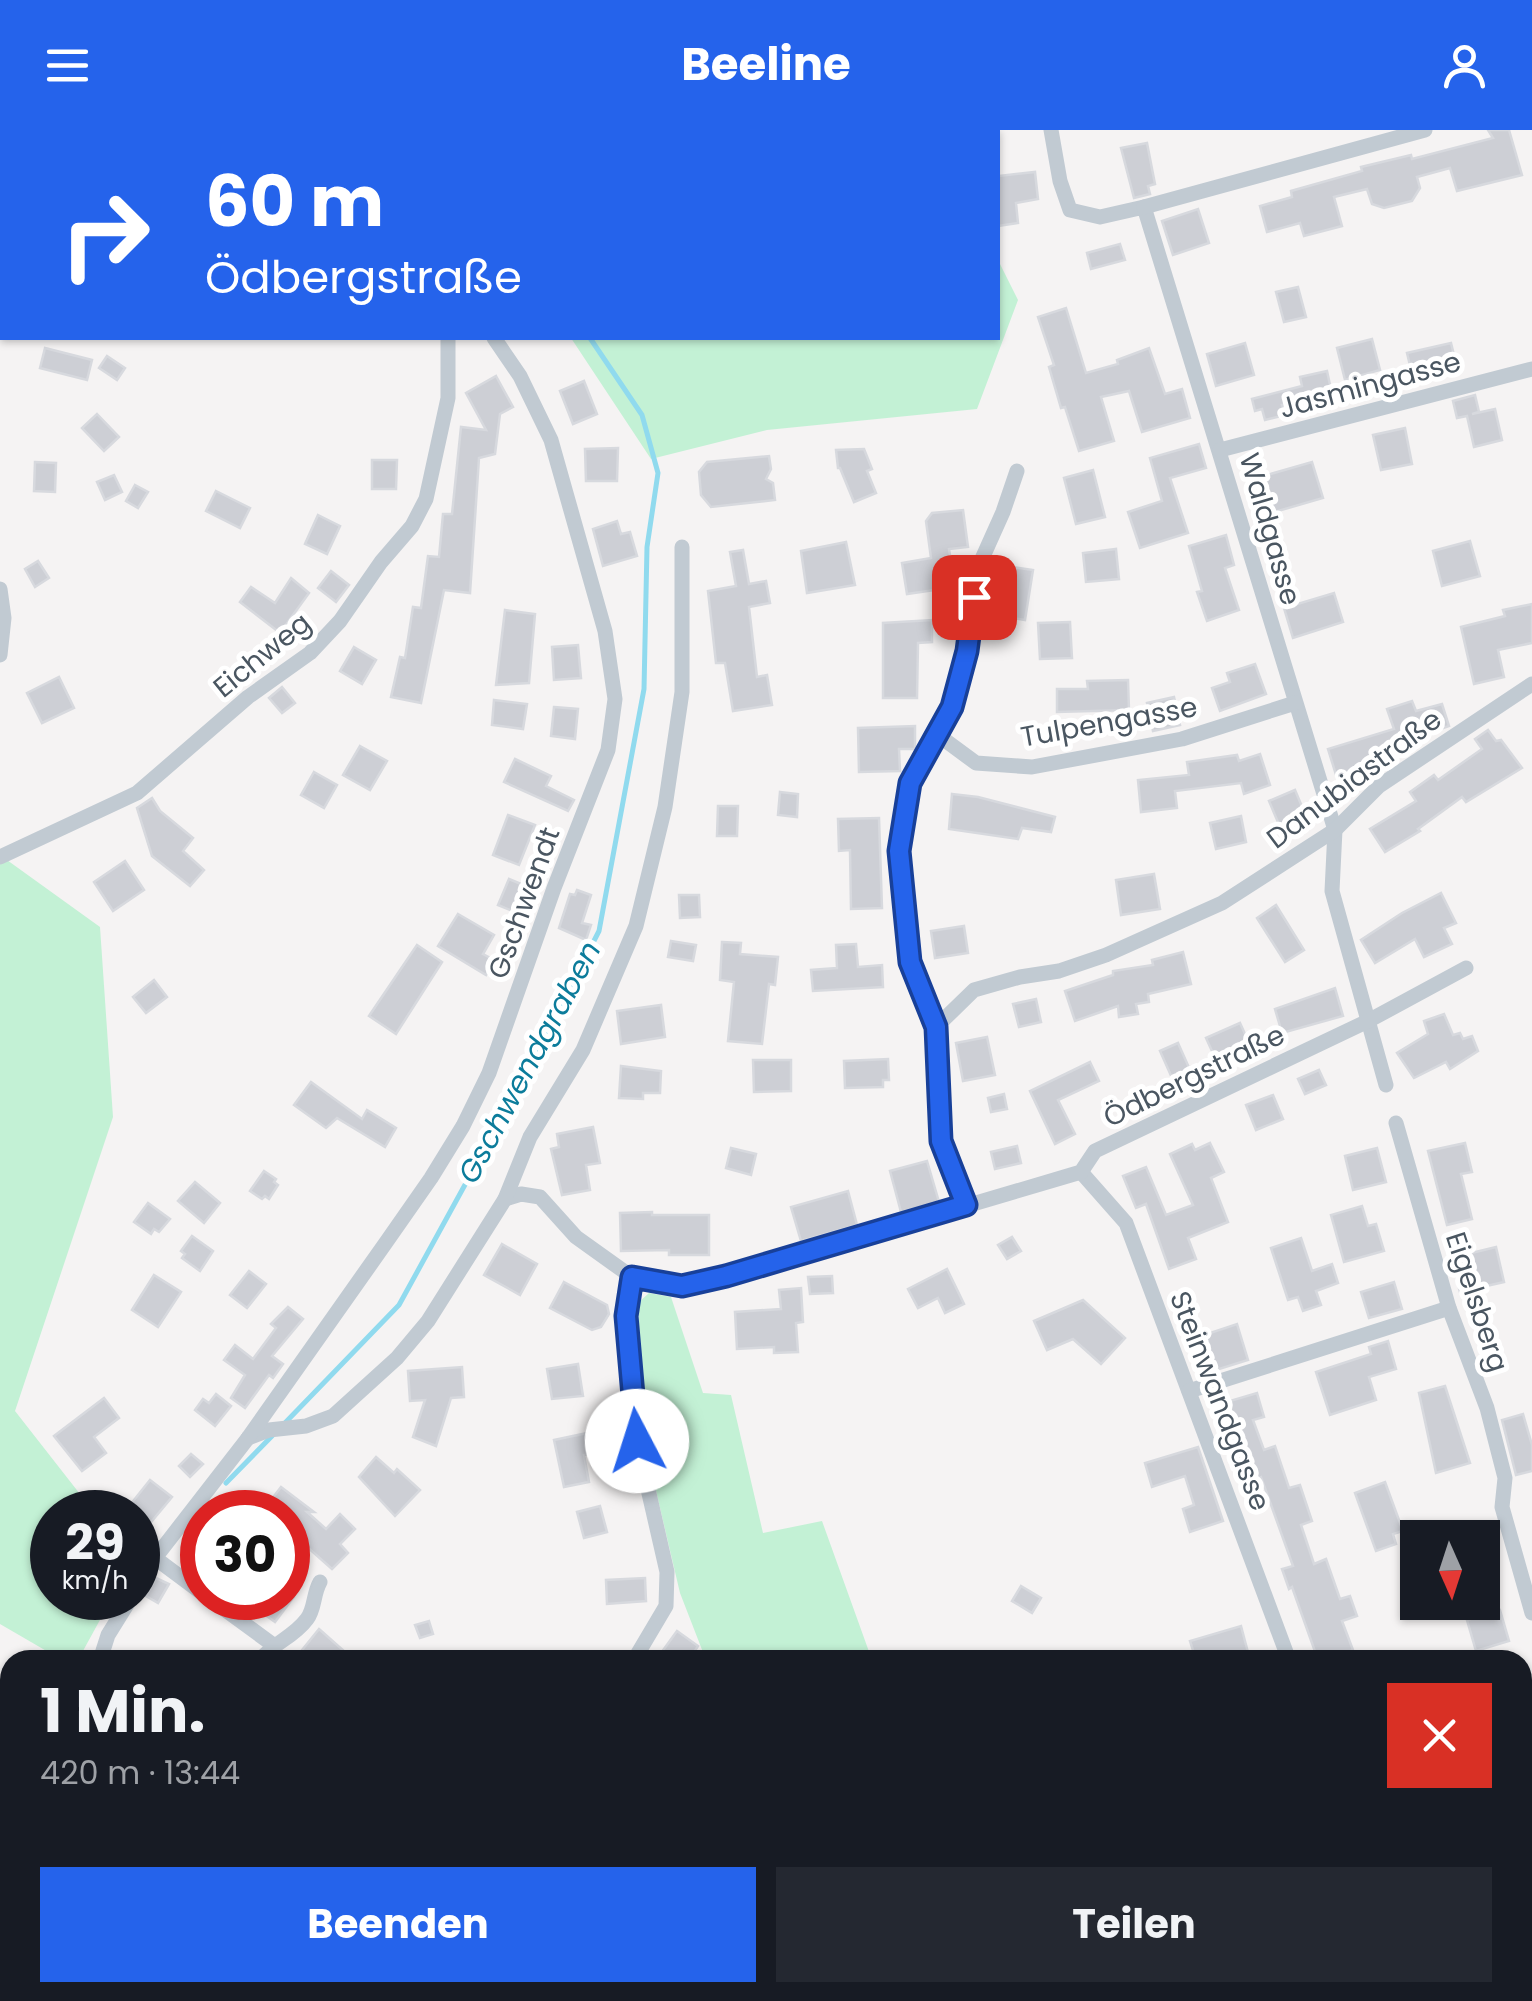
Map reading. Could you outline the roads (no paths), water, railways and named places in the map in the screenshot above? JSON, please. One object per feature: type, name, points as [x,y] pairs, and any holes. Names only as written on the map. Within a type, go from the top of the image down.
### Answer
[{"type":"street","points":[[1051,130],[1060,181],[1070,210],[1100,216],[1425,130]]},
{"type":"street","name":"Waldgasse","points":[[1144,207],[1335,830],[1332,891],[1368,1021]]},
{"type":"street","name":"Eichweg","points":[[0,857],[136,793],[248,697],[310,653],[340,620],[412,526],[426,499],[448,398],[448,340]]},
{"type":"street","name":"Gschwendt","points":[[160,1552],[248,1438],[432,1178],[478,1098],[608,750],[614,721],[614,677],[596,601],[551,440],[520,376],[495,340]]},
{"type":"street","name":"Jasmingasse","points":[[1220,450],[1532,368]]},
{"type":"street","points":[[966,1205],[941,1141],[936,1027],[910,962],[899,851],[910,783],[952,707],[967,651],[977,570],[1004,512],[1016,471]]},
{"type":"street","points":[[248,1438],[334,1416],[397,1358],[428,1321],[505,1199],[530,1137],[583,1050],[636,926],[666,807],[682,692],[682,548]]},
{"type":"street","points":[[0,589],[4,618],[0,655]]},
{"type":"street","name":"Danubiastraße","points":[[936,1027],[974,990],[1020,976],[1060,971],[1106,955],[1222,902],[1335,830],[1379,786],[1532,684]]},
{"type":"street","name":"Tulpengasse","points":[[938,735],[976,764],[1032,766],[1182,738],[1295,703]]},
{"type":"street","name":"Ödbergstraße","points":[[505,1199],[521,1194],[540,1196],[576,1237],[632,1277],[682,1286],[726,1276],[1081,1172],[1095,1151],[1368,1021],[1466,968]]},
{"type":"street","points":[[1368,1021],[1386,1085]]},
{"type":"street","name":"Eigelsberg","points":[[1396,1123],[1448,1308],[1486,1408],[1505,1478],[1502,1507],[1532,1614]]},
{"type":"street","name":"Steinwandgasse","points":[[1081,1172],[1126,1223],[1286,1650]]},
{"type":"street","points":[[632,1277],[626,1316],[637,1441],[668,1572],[666,1606],[640,1650]]},
{"type":"street","points":[[1190,1391],[1448,1308]]},
{"type":"street","points":[[268,1650],[272,1644],[288,1640],[312,1615],[314,1593],[320,1582]]},
{"type":"street","points":[[103,1650],[117,1620]]},
{"type":"street","points":[[240,1620],[272,1644]]},
{"type":"waterway","name":"Gschwendgraben","points":[[283,1425],[399,1305],[599,931],[644,689],[647,547],[658,473],[642,415],[591,340]]},
{"type":"waterway","name":"Gschwendgraben","points":[[226,1483],[272,1436]]}]
